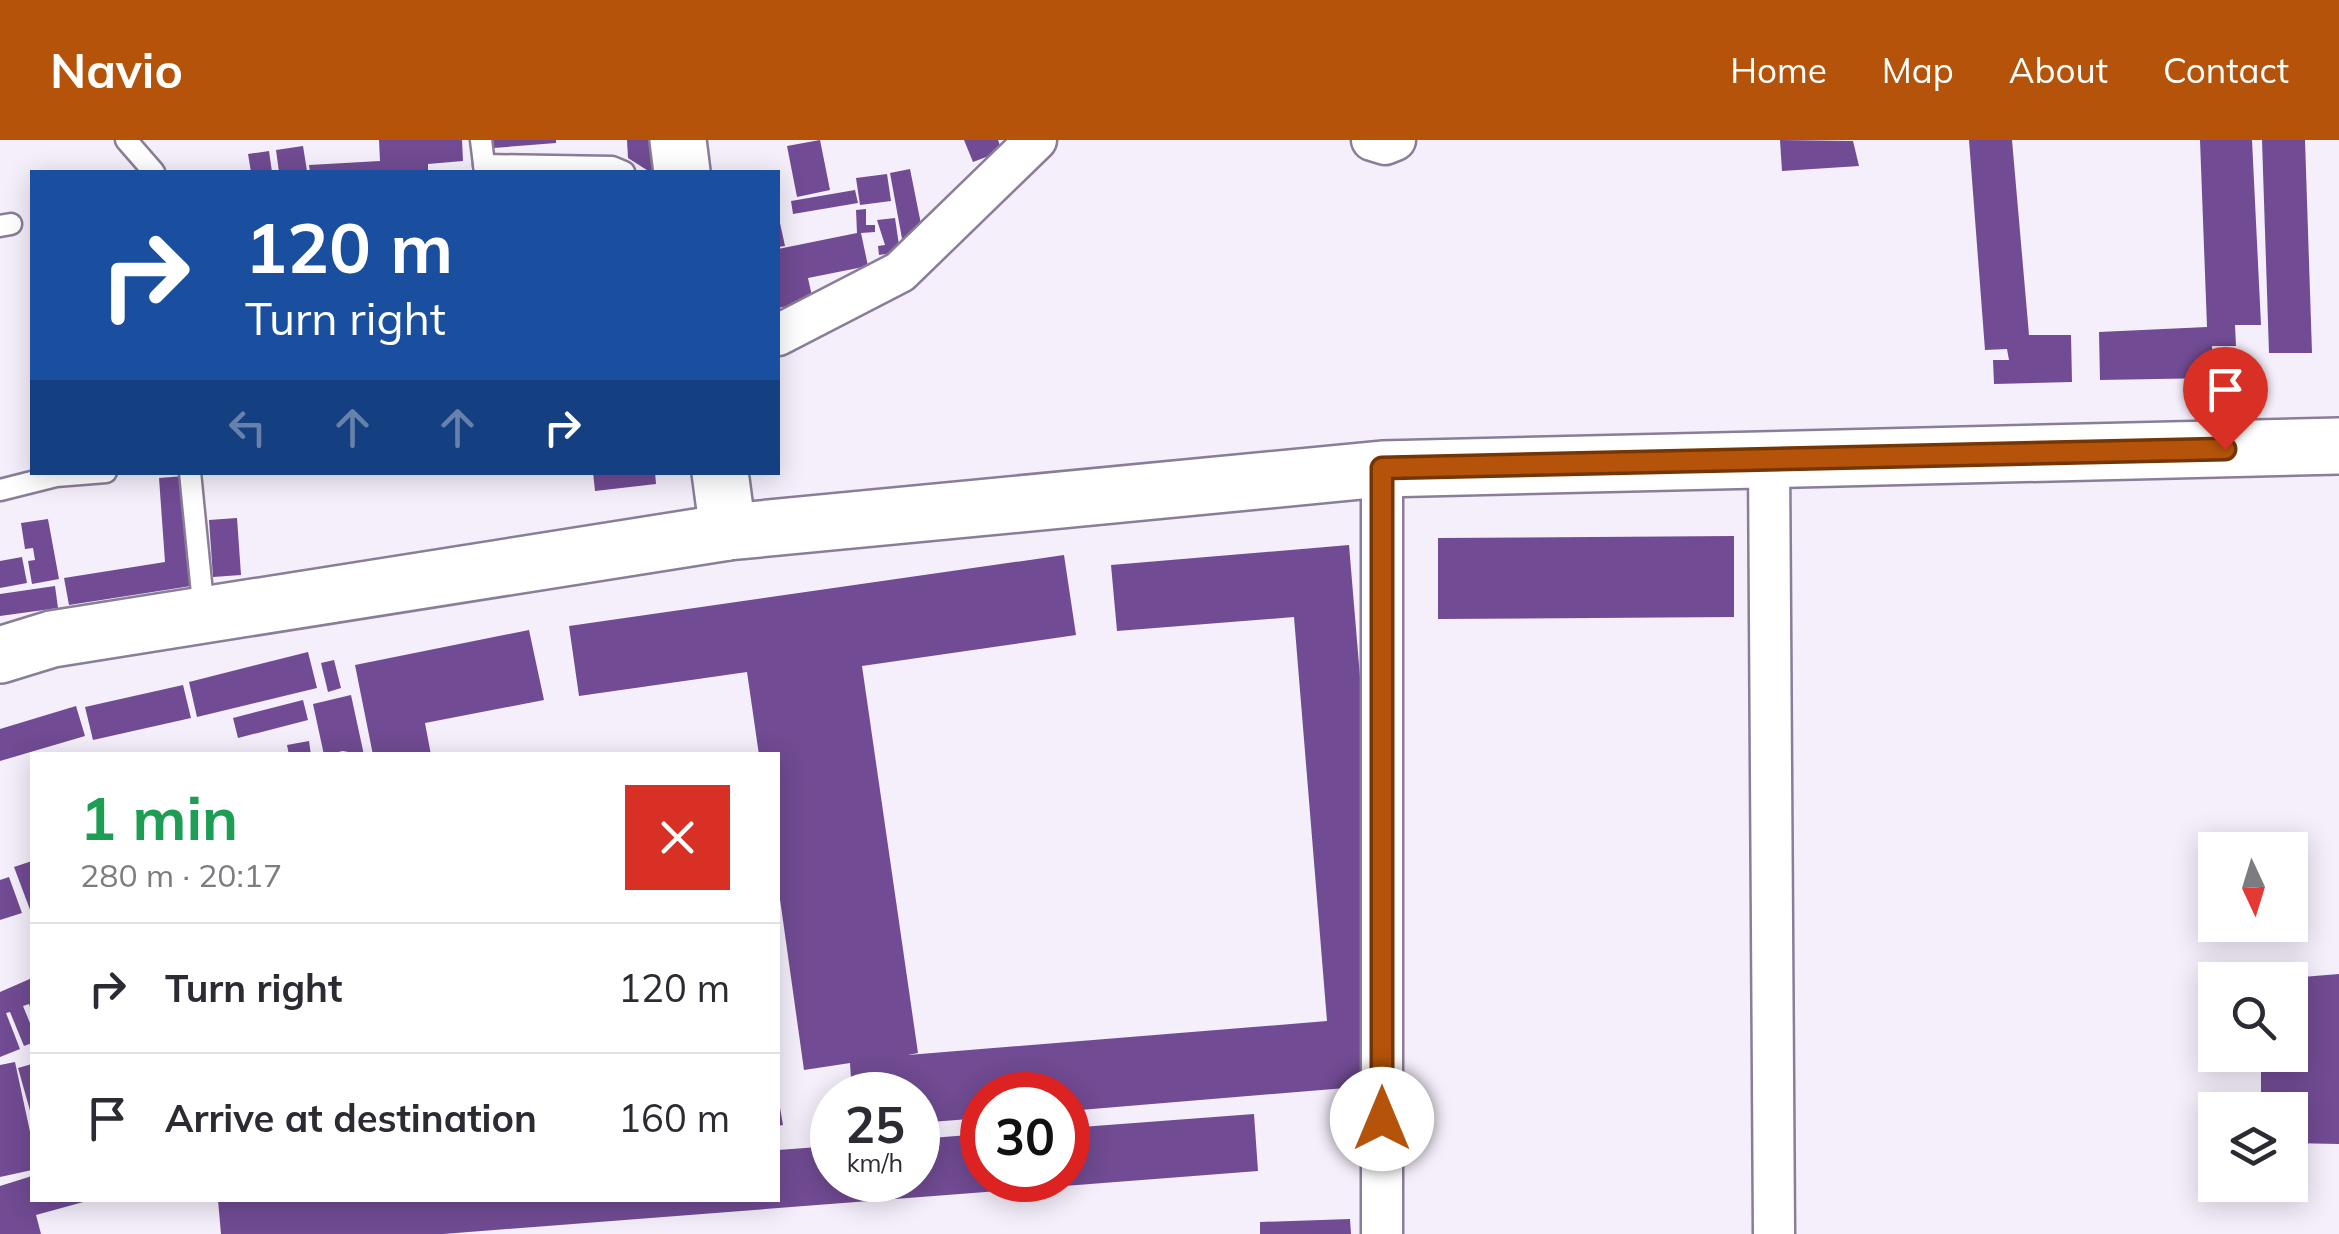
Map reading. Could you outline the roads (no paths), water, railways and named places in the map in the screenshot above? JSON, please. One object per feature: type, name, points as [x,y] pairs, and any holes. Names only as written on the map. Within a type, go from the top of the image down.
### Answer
[{"type":"street","points":[[678,140],[682,170]]},
{"type":"street","points":[[780,334],[900,272],[1036,140]]},
{"type":"street","points":[[1372,140],[1386,144],[1396,140]]},
{"type":"street","points":[[0,655],[52,639],[728,532],[1382,468],[2339,446]]},
{"type":"street","points":[[1769,460],[1774,1234]]},
{"type":"street","points":[[1382,468],[1382,1234]]},
{"type":"street","points":[[720,475],[728,532]]},
{"type":"lane","points":[[126,140],[152,170]]},
{"type":"lane","points":[[481,140],[484,169],[619,170]]},
{"type":"lane","points":[[0,490],[68,475]]},
{"type":"lane","points":[[190,475],[204,615]]}]
